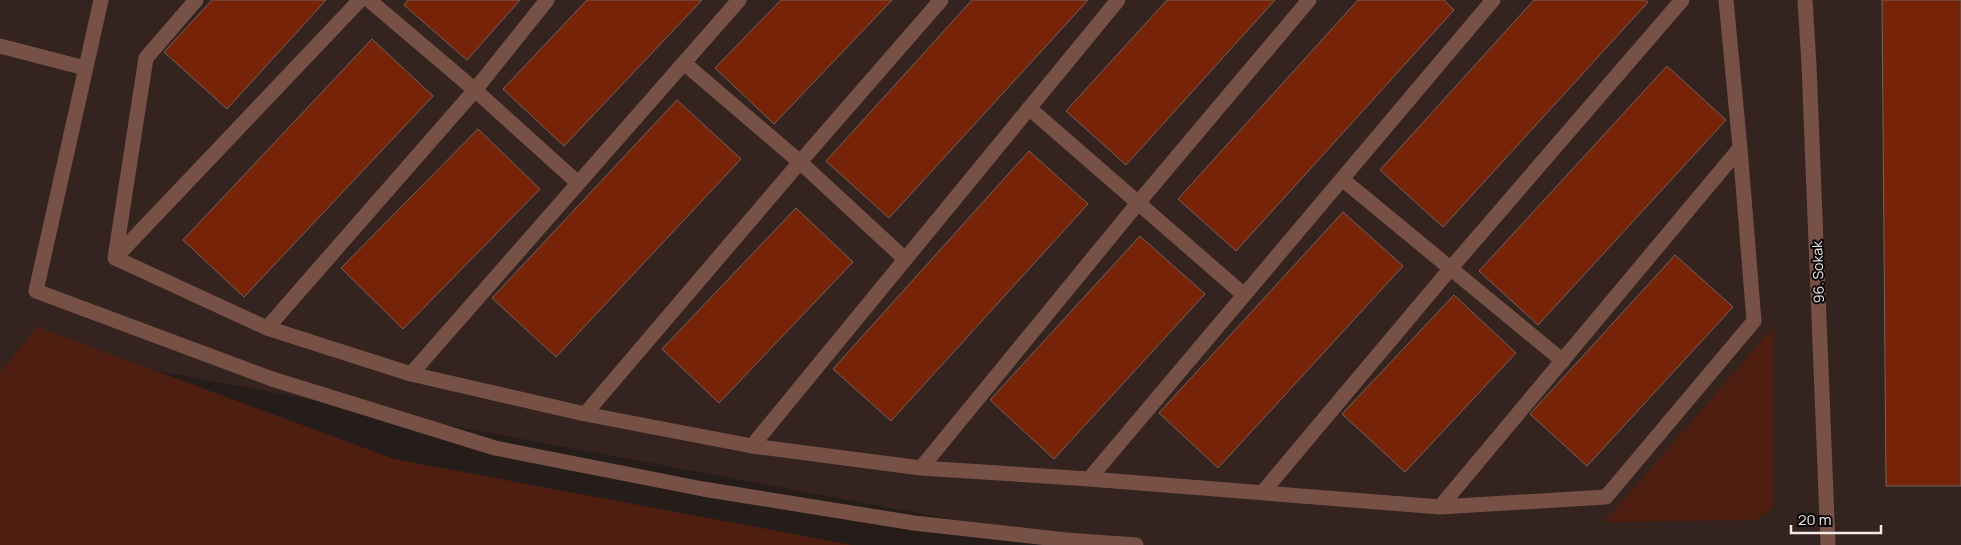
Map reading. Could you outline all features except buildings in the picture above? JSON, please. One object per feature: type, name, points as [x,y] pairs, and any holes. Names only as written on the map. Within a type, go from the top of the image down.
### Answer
[{"type":"street","points":[[102,0],[85,68],[36,291],[272,379],[495,448],[703,489],[914,523],[1066,540],[1136,545]]},
{"type":"street","points":[[115,258],[146,58],[196,0]]},
{"type":"street","points":[[115,258],[360,0]]},
{"type":"street","points":[[368,0],[475,90],[578,183]]},
{"type":"street","points":[[267,328],[475,90],[547,0]]},
{"type":"street","points":[[410,374],[739,0]]},
{"type":"street","points":[[585,414],[941,0]]},
{"type":"street","points":[[752,446],[1118,0]]},
{"type":"street","points":[[921,468],[1309,0]]},
{"type":"street","points":[[1089,479],[1493,0]]},
{"type":"street","points":[[1262,493],[1451,268],[1682,0]]},
{"type":"street","points":[[115,258],[267,328],[410,374],[585,414],[752,446],[921,468],[1089,479],[1440,507],[1606,497],[1754,321],[1726,0]]},
{"type":"street","name":"96. Sokak","points":[[1805,0],[1810,76],[1828,545]]},
{"type":"street","points":[[0,46],[85,68]]},
{"type":"street","points":[[684,63],[800,162],[906,259]]},
{"type":"street","points":[[1029,108],[1244,295]]},
{"type":"street","points":[[1440,507],[1740,148]]},
{"type":"street","points":[[1342,179],[1563,361]]},
{"type":"shaded area","points":[[0,0],[1961,0],[1961,545],[1089,545],[158,371],[0,444]]},
{"type":"shaded area","points":[[37,327],[394,459],[852,545],[0,545],[0,372]]},
{"type":"shaded area","points":[[1773,328],[1774,507],[1756,520],[1604,522]]}]
